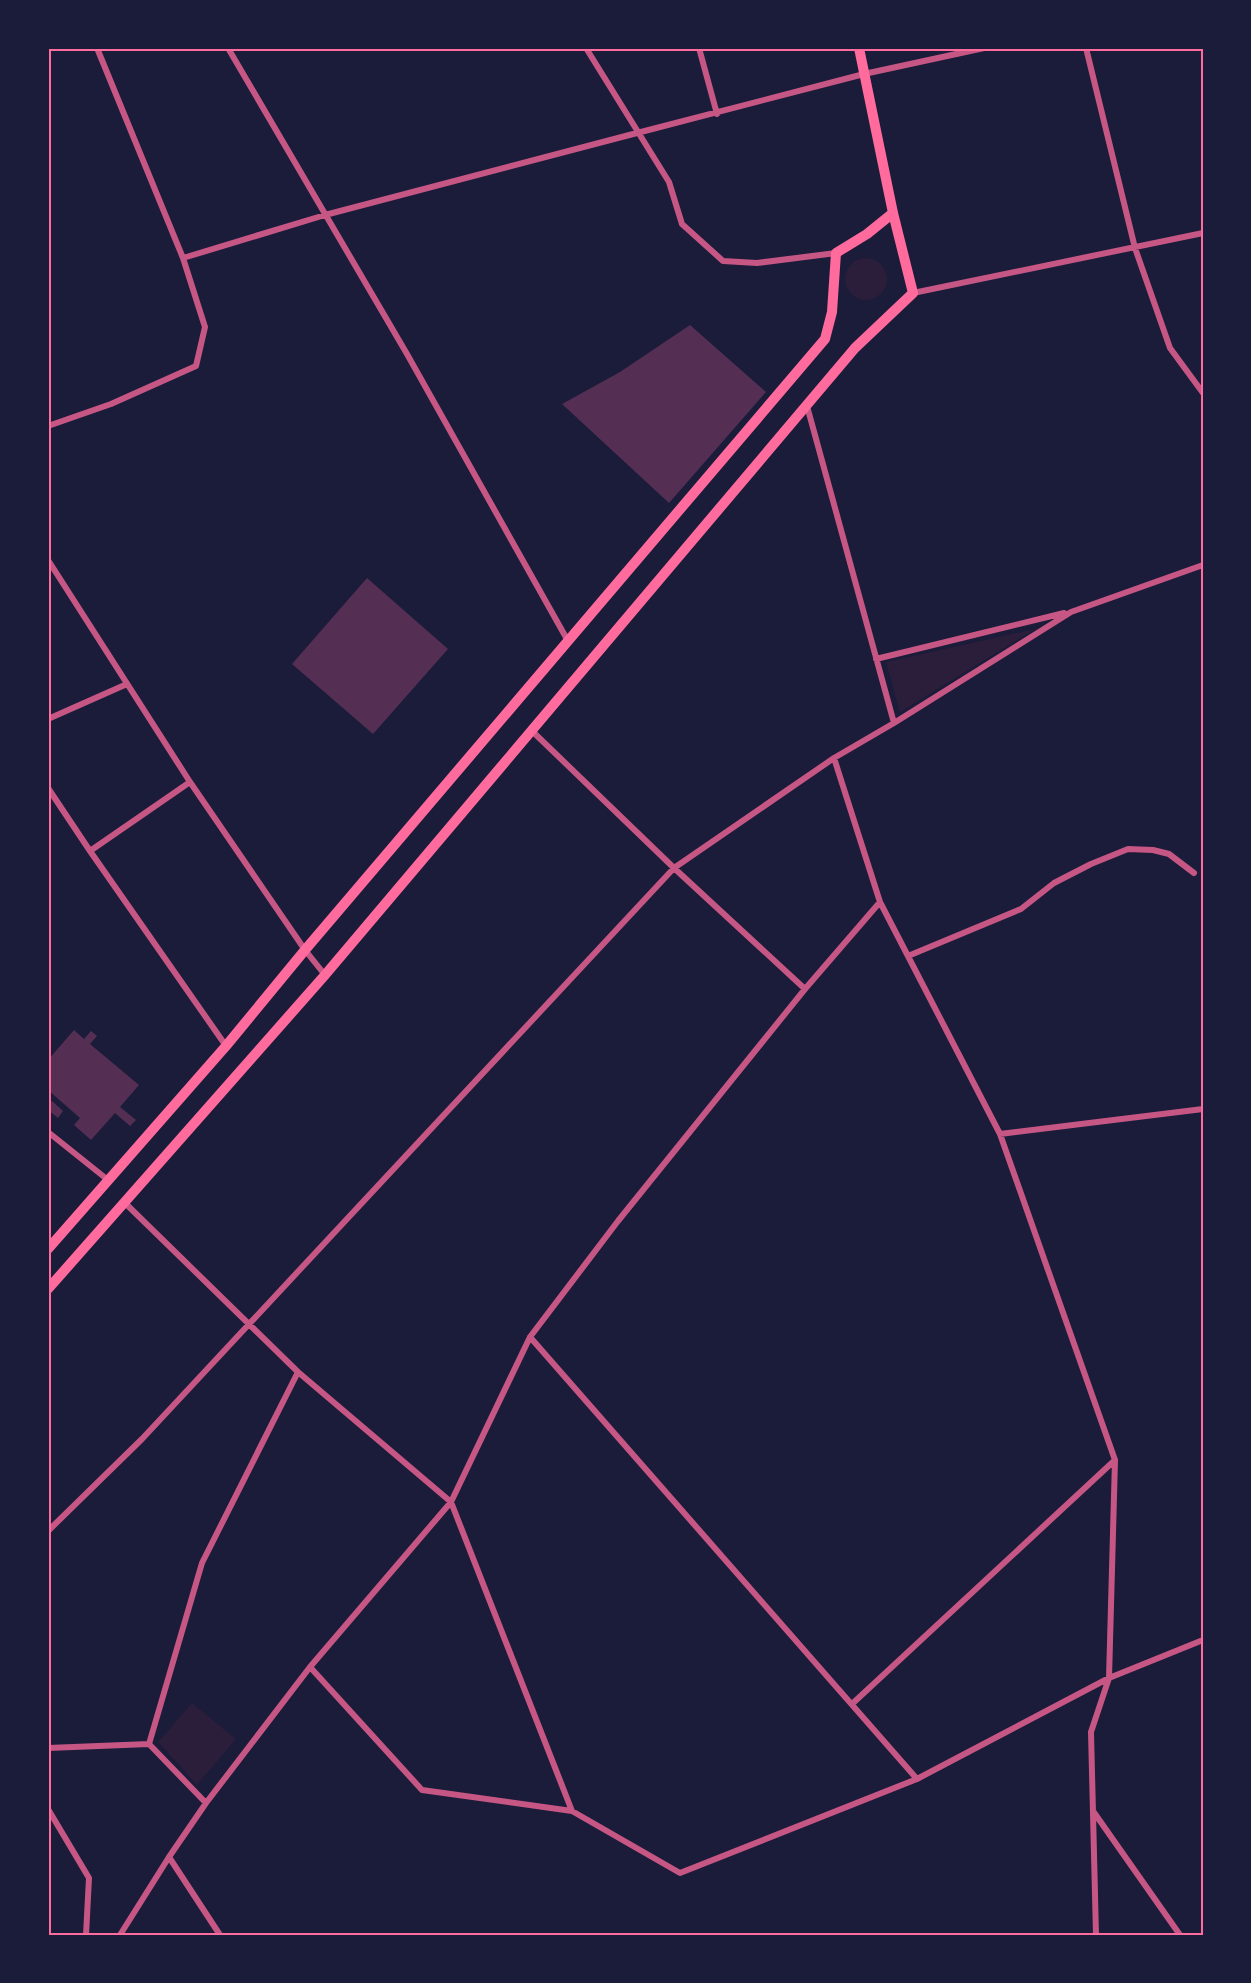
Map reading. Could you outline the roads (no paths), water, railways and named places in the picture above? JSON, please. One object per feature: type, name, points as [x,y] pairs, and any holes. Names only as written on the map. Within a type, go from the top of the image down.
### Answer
[{"type":"main road","points":[[48,1289],[325,975],[855,348],[914,293],[893,213],[859,48]]},
{"type":"main road","points":[[48,1249],[226,1046],[825,339],[832,312],[836,253],[867,234],[893,213]]},
{"type":"street","points":[[48,426],[111,404],[196,366],[205,327],[183,258],[97,48]]},
{"type":"street","points":[[228,48],[407,354],[568,640]]},
{"type":"street","points":[[586,48],[669,182],[682,224],[723,261],[757,263],[836,253]]},
{"type":"street","points":[[699,48],[717,114]]},
{"type":"street","points":[[183,258],[325,215],[637,133],[864,74],[984,48]]},
{"type":"street","points":[[1086,48],[1135,248],[1170,348],[1203,393]]},
{"type":"street","points":[[914,293],[1203,233]]},
{"type":"street","points":[[807,405],[894,723]]},
{"type":"street","points":[[48,560],[190,782],[305,950],[325,975]]},
{"type":"street","points":[[876,659],[1071,612],[1203,565]]},
{"type":"street","points":[[48,578],[57,574]]},
{"type":"street","points":[[48,1531],[142,1439],[674,868],[834,758],[1071,612]]},
{"type":"street","points":[[48,719],[127,684]]},
{"type":"street","points":[[531,730],[674,868],[805,989]]},
{"type":"street","points":[[834,758],[880,902],[1000,1134],[1115,1460],[1109,1678],[1091,1732],[1096,1935]]},
{"type":"street","points":[[90,851],[190,782]]},
{"type":"street","points":[[48,788],[226,1046]]},
{"type":"street","points":[[908,956],[1021,909],[1049,885],[1128,849],[1153,850],[1168,854],[1194,873]]},
{"type":"street","points":[[120,1935],[206,1803],[310,1667],[451,1502],[530,1337],[618,1221],[805,989],[880,902]]},
{"type":"street","points":[[1000,1134],[1203,1109]]},
{"type":"street","points":[[48,1132],[108,1180]]},
{"type":"street","points":[[125,1203],[298,1372],[451,1502],[572,1811]]},
{"type":"street","points":[[530,1337],[917,1779]]},
{"type":"street","points":[[149,1744],[202,1563],[298,1372]]},
{"type":"street","points":[[852,1704],[1115,1460]]},
{"type":"street","points":[[310,1667],[422,1790],[572,1811],[680,1873],[917,1779],[1109,1678],[1203,1640]]},
{"type":"street","points":[[48,1748],[149,1744],[206,1803]]},
{"type":"street","points":[[48,1809],[89,1878],[86,1935]]},
{"type":"street","points":[[1093,1811],[1180,1935]]},
{"type":"street","points":[[169,1857],[220,1935]]}]
